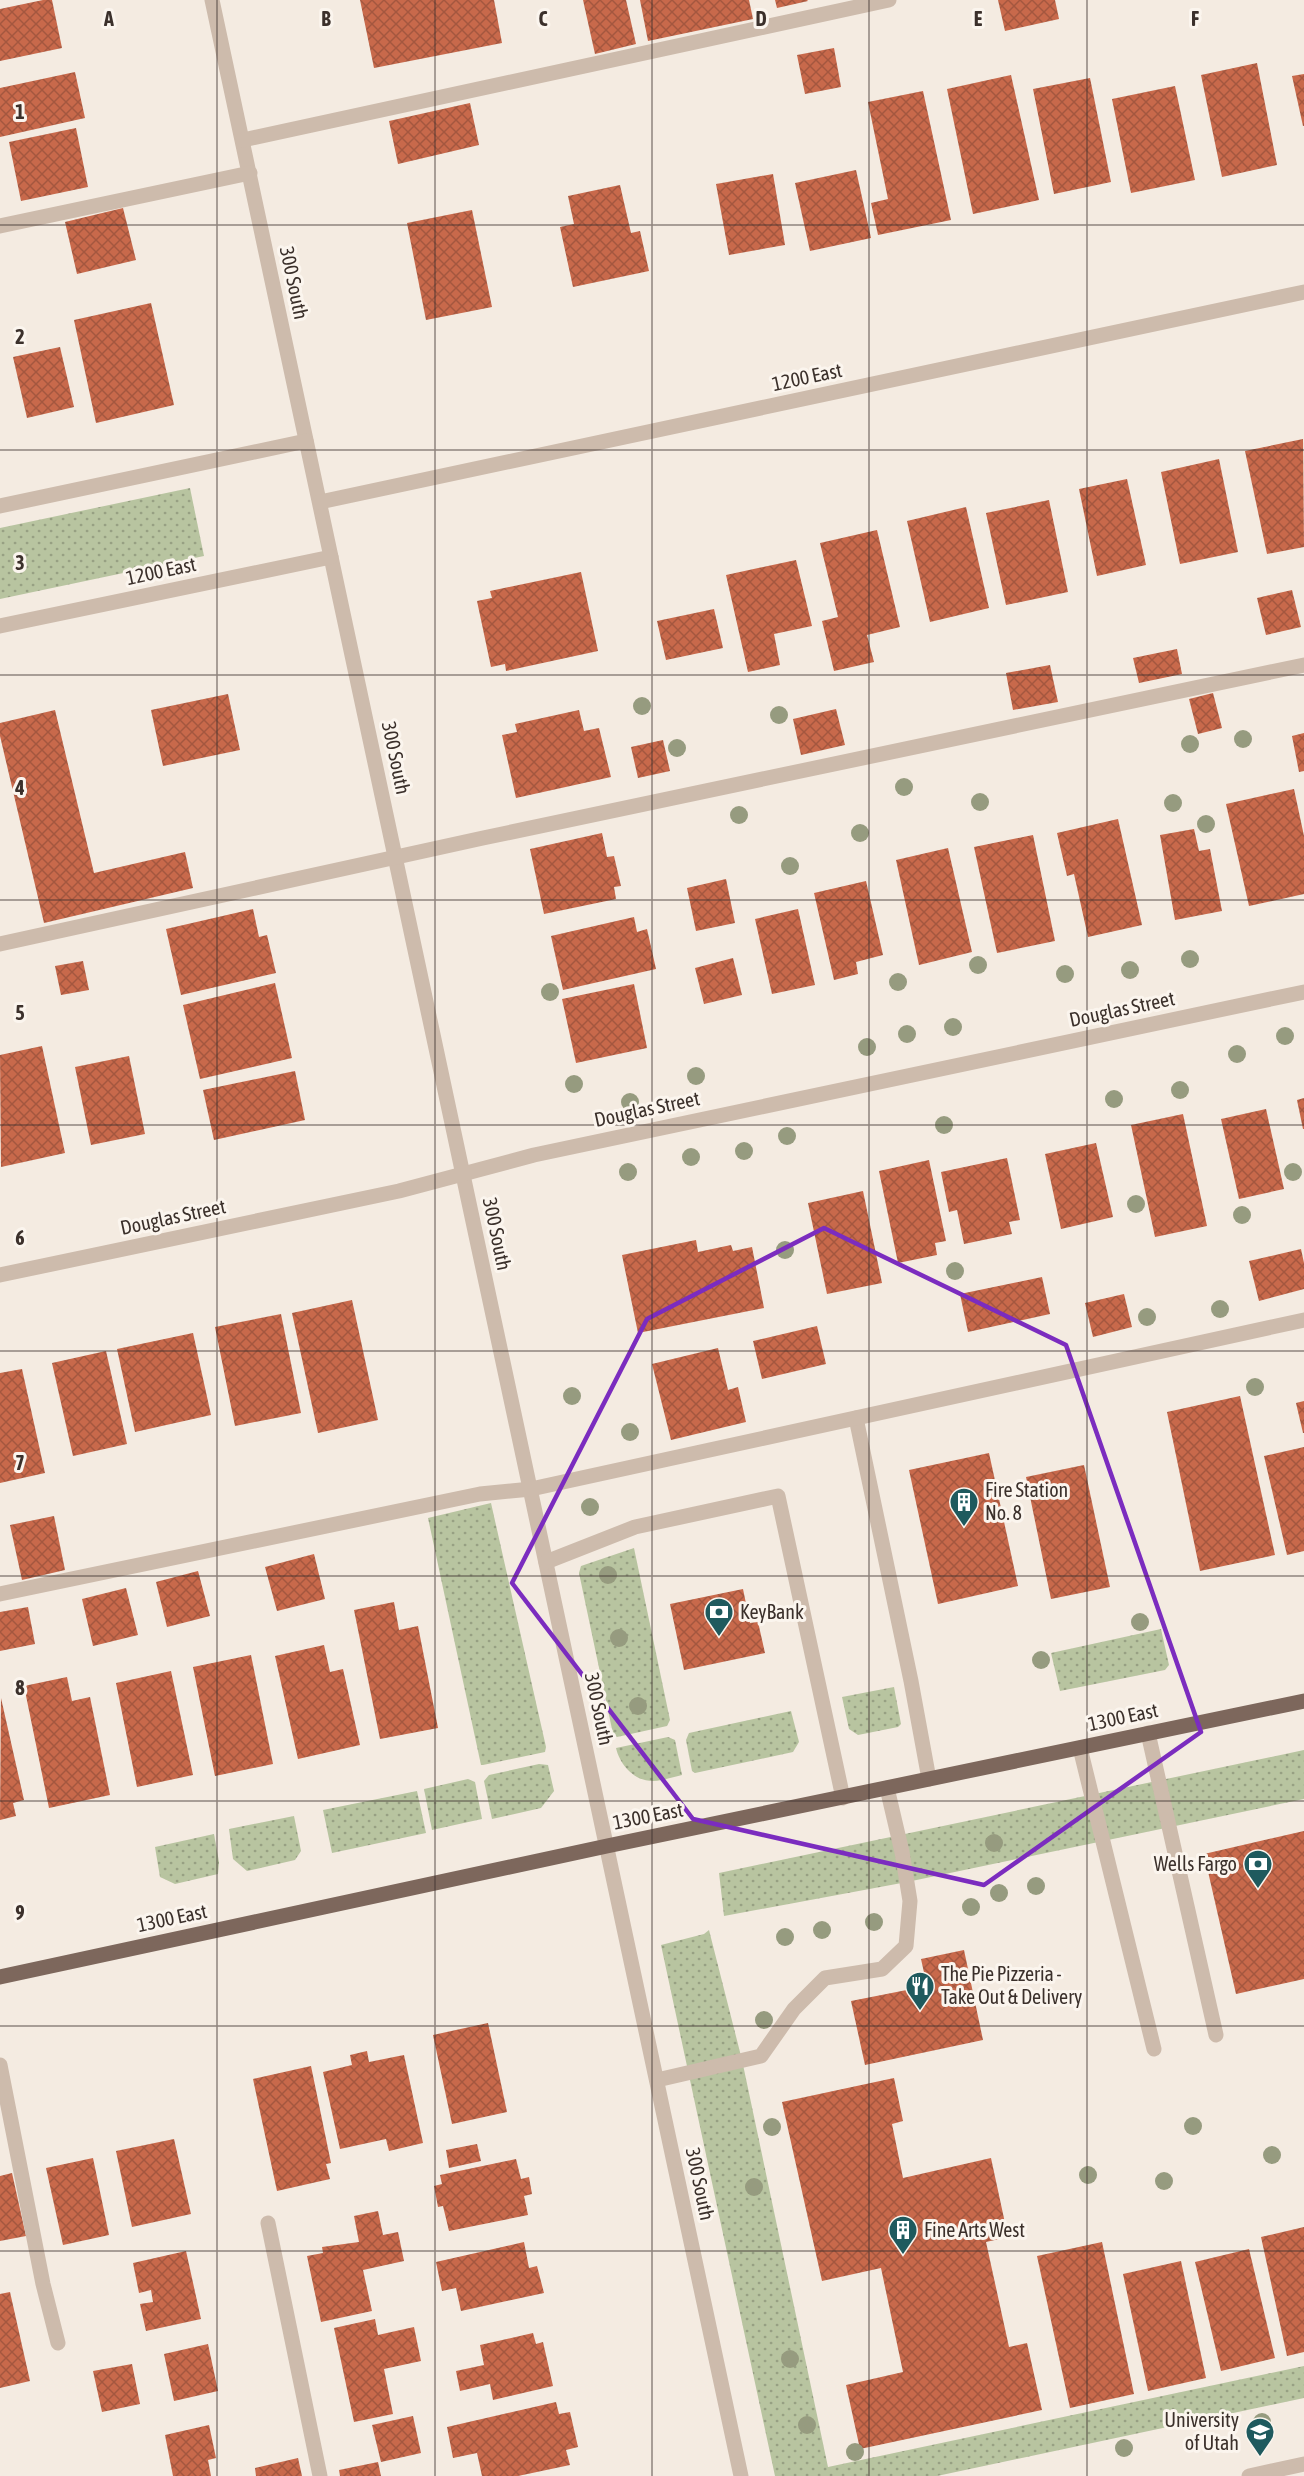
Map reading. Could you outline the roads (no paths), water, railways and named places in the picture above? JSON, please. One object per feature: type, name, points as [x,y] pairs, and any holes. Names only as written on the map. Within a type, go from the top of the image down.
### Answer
[{"type":"main road","name":"1300 East","points":[[0,1977],[607,1846],[1304,1701]]},
{"type":"street","name":"300 South","points":[[212,0],[741,2476]]},
{"type":"street","points":[[243,140],[889,0]]},
{"type":"street","points":[[0,226],[250,173]]},
{"type":"street","name":"1200 East","points":[[320,502],[1304,292]]},
{"type":"street","points":[[0,506],[306,441]]},
{"type":"street","name":"1200 East","points":[[0,626],[331,557]]},
{"type":"street","points":[[0,944],[1304,665]]},
{"type":"street","name":"Douglas Street","points":[[0,1275],[399,1191],[534,1155],[1304,992]]},
{"type":"street","points":[[0,1594],[480,1494],[531,1489],[1304,1320]]},
{"type":"street","points":[[856,1418],[929,1779]]},
{"type":"street","points":[[546,1562],[635,1527],[778,1496],[843,1798]]},
{"type":"street","points":[[1148,1733],[1216,2035]]},
{"type":"street","points":[[1080,1748],[1154,2049]]},
{"type":"street","points":[[657,2080],[761,2056],[794,2008],[825,1978],[882,1969],[906,1946],[910,1902],[902,1852],[887,1788]]},
{"type":"street","points":[[0,2065],[58,2343]]},
{"type":"street","points":[[268,2223],[320,2476]]},
{"type":"street","points":[[1249,2476],[1304,2464]]},
{"type":"place","name":"Fire Station No. 8","points":[[964,1528]]},
{"type":"place","name":"KeyBank","points":[[719,1638]]},
{"type":"place","name":"Wells Fargo","points":[[1258,1890]]},
{"type":"place","name":"The Pie Pizzeria - Take Out & Delivery","points":[[920,2012]]},
{"type":"place","name":"Fine Arts West","points":[[903,2256]]},
{"type":"place","name":"University of Utah","points":[[1260,2458]]}]
